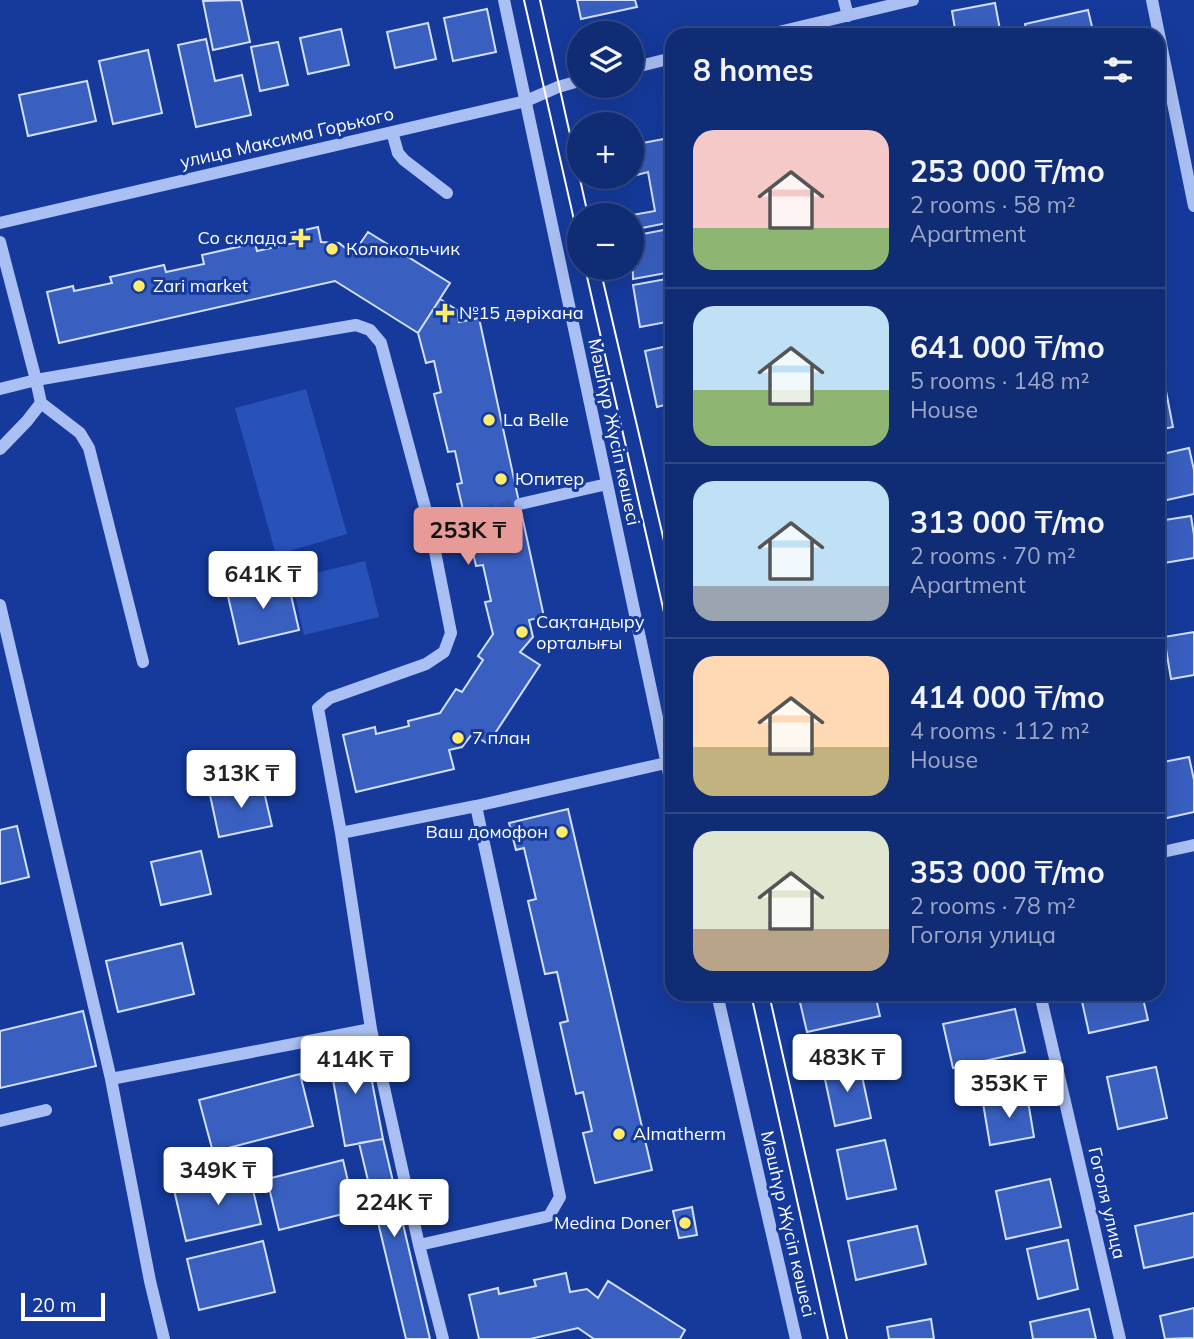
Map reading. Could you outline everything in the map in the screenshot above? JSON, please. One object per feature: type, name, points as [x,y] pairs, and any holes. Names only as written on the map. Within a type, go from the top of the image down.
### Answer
[{"type":"street","name":"Мәшһүр Жүсіп көшесі","points":[[504,0],[665,757]]},
{"type":"street","points":[[844,0],[848,16]]},
{"type":"street","points":[[796,28],[913,0]]},
{"type":"street","points":[[1152,0],[1158,28]]},
{"type":"street","points":[[644,65],[665,60]]},
{"type":"street","points":[[1165,64],[1194,206]]},
{"type":"street","name":"улица Максима Горького","points":[[0,223],[526,101],[567,84]]},
{"type":"street","points":[[392,132],[398,153],[404,160],[447,193]]},
{"type":"street","points":[[0,242],[41,402],[80,433],[89,448],[143,662]]},
{"type":"street","points":[[0,389],[36,380],[356,325],[370,330],[381,343],[430,526],[451,633],[444,652],[426,664],[330,698],[318,708],[341,833],[371,1029],[419,1245],[443,1339]]},
{"type":"street","points":[[0,449],[41,402]]},
{"type":"street","points":[[520,504],[607,484]]},
{"type":"street","points":[[430,526],[464,517]]},
{"type":"street","points":[[0,605],[111,1079],[150,1281],[164,1339]]},
{"type":"street","points":[[341,833],[476,806],[665,762]]},
{"type":"street","points":[[419,1245],[549,1216],[560,1197],[476,806]]},
{"type":"street","points":[[1165,851],[1194,845]]},
{"type":"street","name":"Мәшһүр Жүсіп көшесі","points":[[719,1001],[796,1339]]},
{"type":"street","name":"Гоголя улица","points":[[1042,1001],[1121,1339]]},
{"type":"street","points":[[111,1079],[371,1029]]},
{"type":"street","points":[[0,1121],[46,1110]]},
{"type":"shaded area","points":[[306,389],[347,534],[276,555],[235,408]]},
{"type":"shaded area","points":[[365,561],[379,617],[304,635],[291,579]]},
{"type":"building","points":[[241,0],[250,42],[213,50],[203,1]]},
{"type":"building","points":[[577,0],[635,0],[637,7],[581,19]]},
{"type":"building","points":[[995,3],[1000,28],[955,28],[952,11]]},
{"type":"building","points":[[487,9],[496,52],[453,61],[444,18]]},
{"type":"building","points":[[1088,10],[1092,28],[1026,28],[1025,24]]},
{"type":"building","points":[[428,23],[436,59],[395,68],[387,32]]},
{"type":"building","points":[[341,29],[349,65],[308,74],[300,38]]},
{"type":"building","points":[[206,39],[215,81],[242,75],[251,115],[196,127],[178,45]]},
{"type":"building","points":[[278,42],[288,85],[260,91],[251,47]]},
{"type":"building","points":[[148,50],[162,113],[113,124],[99,61]]},
{"type":"building","points":[[87,81],[96,121],[28,136],[19,95]]},
{"type":"building","points":[[665,139],[665,223],[644,228],[644,213],[655,211],[648,172],[644,173],[644,143]]},
{"type":"building","points":[[318,227],[321,242],[339,243],[353,254],[368,232],[450,283],[418,333],[335,281],[59,343],[47,292],[73,286],[74,291],[112,283],[110,277],[164,265],[166,272],[204,264],[202,255],[255,243],[257,251],[294,243],[291,233]]},
{"type":"building","points":[[665,230],[665,273],[644,277],[644,234]]},
{"type":"building","points":[[665,279],[665,322],[640,327],[633,285]]},
{"type":"building","points":[[440,299],[457,310],[459,322],[479,318],[544,617],[529,620],[533,637],[520,652],[540,665],[488,744],[472,734],[462,747],[449,750],[454,769],[356,792],[343,735],[375,727],[376,734],[409,726],[408,721],[440,713],[456,689],[462,692],[483,660],[478,656],[493,634],[485,602],[491,601],[483,565],[476,566],[457,484],[462,483],[455,451],[448,452],[434,394],[441,392],[434,361],[426,363],[418,333]]},
{"type":"building","points":[[665,347],[665,405],[657,407],[645,351]]},
{"type":"building","points":[[1165,386],[1173,427],[1165,429]]},
{"type":"building","points":[[1189,448],[1194,470],[1194,494],[1165,500],[1165,453]]},
{"type":"building","points":[[1191,516],[1194,558],[1165,563],[1165,520]]},
{"type":"building","points":[[287,578],[299,630],[239,644],[227,592]]},
{"type":"building","points":[[1194,632],[1194,675],[1171,679],[1165,637]]},
{"type":"building","points":[[1189,757],[1194,780],[1194,812],[1165,818],[1165,762]]},
{"type":"building","points":[[262,783],[272,826],[219,837],[210,795]]},
{"type":"building","points":[[568,809],[652,1170],[595,1183],[583,1133],[592,1131],[583,1092],[576,1094],[560,1023],[568,1021],[557,972],[545,974],[528,901],[536,899],[524,848],[516,850],[509,823]]},
{"type":"building","points":[[17,826],[29,877],[0,884],[0,830]]},
{"type":"building","points":[[201,851],[211,894],[161,905],[151,862]]},
{"type":"building","points":[[182,943],[194,994],[118,1012],[106,961]]},
{"type":"building","points":[[800,1001],[877,1001],[880,1016],[807,1032]]},
{"type":"building","points":[[1082,1001],[1144,1001],[1148,1020],[1089,1033]]},
{"type":"building","points":[[1015,1009],[1025,1052],[953,1068],[943,1024]]},
{"type":"building","points":[[83,1011],[96,1066],[0,1088],[0,1031]]},
{"type":"building","points":[[365,1045],[383,1139],[345,1146],[328,1052]]},
{"type":"building","points":[[859,1062],[871,1118],[835,1126],[823,1070]]},
{"type":"building","points":[[1156,1067],[1167,1118],[1118,1129],[1107,1077]]},
{"type":"building","points":[[300,1074],[313,1126],[213,1152],[199,1100]]},
{"type":"building","points":[[1027,1095],[1034,1137],[990,1145],[983,1103]]},
{"type":"building","points":[[383,1139],[430,1339],[406,1339],[359,1143]]},
{"type":"building","points":[[885,1140],[896,1189],[847,1199],[837,1150]]},
{"type":"building","points":[[343,1160],[355,1211],[279,1230],[267,1179]]},
{"type":"building","points":[[249,1173],[261,1224],[186,1241],[174,1190]]},
{"type":"building","points":[[1050,1179],[1061,1227],[1006,1239],[996,1191]]},
{"type":"building","points":[[692,1207],[697,1235],[679,1238],[673,1211]]},
{"type":"building","points":[[1194,1213],[1194,1257],[1144,1268],[1135,1226]]},
{"type":"building","points":[[917,1226],[926,1264],[856,1280],[848,1241]]},
{"type":"building","points":[[1068,1240],[1078,1289],[1038,1299],[1027,1249]]},
{"type":"building","points":[[263,1241],[275,1292],[199,1310],[187,1259]]},
{"type":"building","points":[[566,1273],[570,1292],[587,1289],[598,1298],[608,1281],[685,1330],[680,1339],[594,1339],[578,1328],[530,1339],[479,1339],[469,1295],[498,1288],[499,1294],[536,1286],[534,1280]]},
{"type":"building","points":[[1194,1308],[1194,1338],[1165,1339],[1160,1316]]},
{"type":"building","points":[[1089,1309],[1096,1339],[1033,1339],[1030,1322]]},
{"type":"building","points":[[931,1319],[934,1339],[889,1339],[887,1327]]},
{"type":"tunnel","points":[[465,517],[520,504]]},
{"type":"tram line","points":[[524,0],[570,203]]},
{"type":"tram line","points":[[540,0],[585,203]]},
{"type":"tram line","points":[[588,280],[665,617]]},
{"type":"tram line","points":[[603,280],[665,545]]},
{"type":"tram line","points":[[753,1001],[828,1339]]},
{"type":"tram line","points":[[771,1001],[847,1339]]},
{"type":"place","name":"Со склада","points":[[301,238]]},
{"type":"place","name":"Колокольчик","points":[[332,249]]},
{"type":"place","name":"Zari market","points":[[139,286]]},
{"type":"place","name":"№15 дәріхана","points":[[445,313]]},
{"type":"place","name":"La Belle","points":[[489,420]]},
{"type":"place","name":"Юпитер","points":[[501,479]]},
{"type":"place","name":"Сақтандыру орталығы","points":[[522,632]]},
{"type":"place","name":"7 план","points":[[458,738]]},
{"type":"place","name":"Ваш домофон","points":[[562,832]]},
{"type":"place","name":"Almatherm","points":[[619,1134]]},
{"type":"place","name":"Medina Doner","points":[[685,1223]]}]
